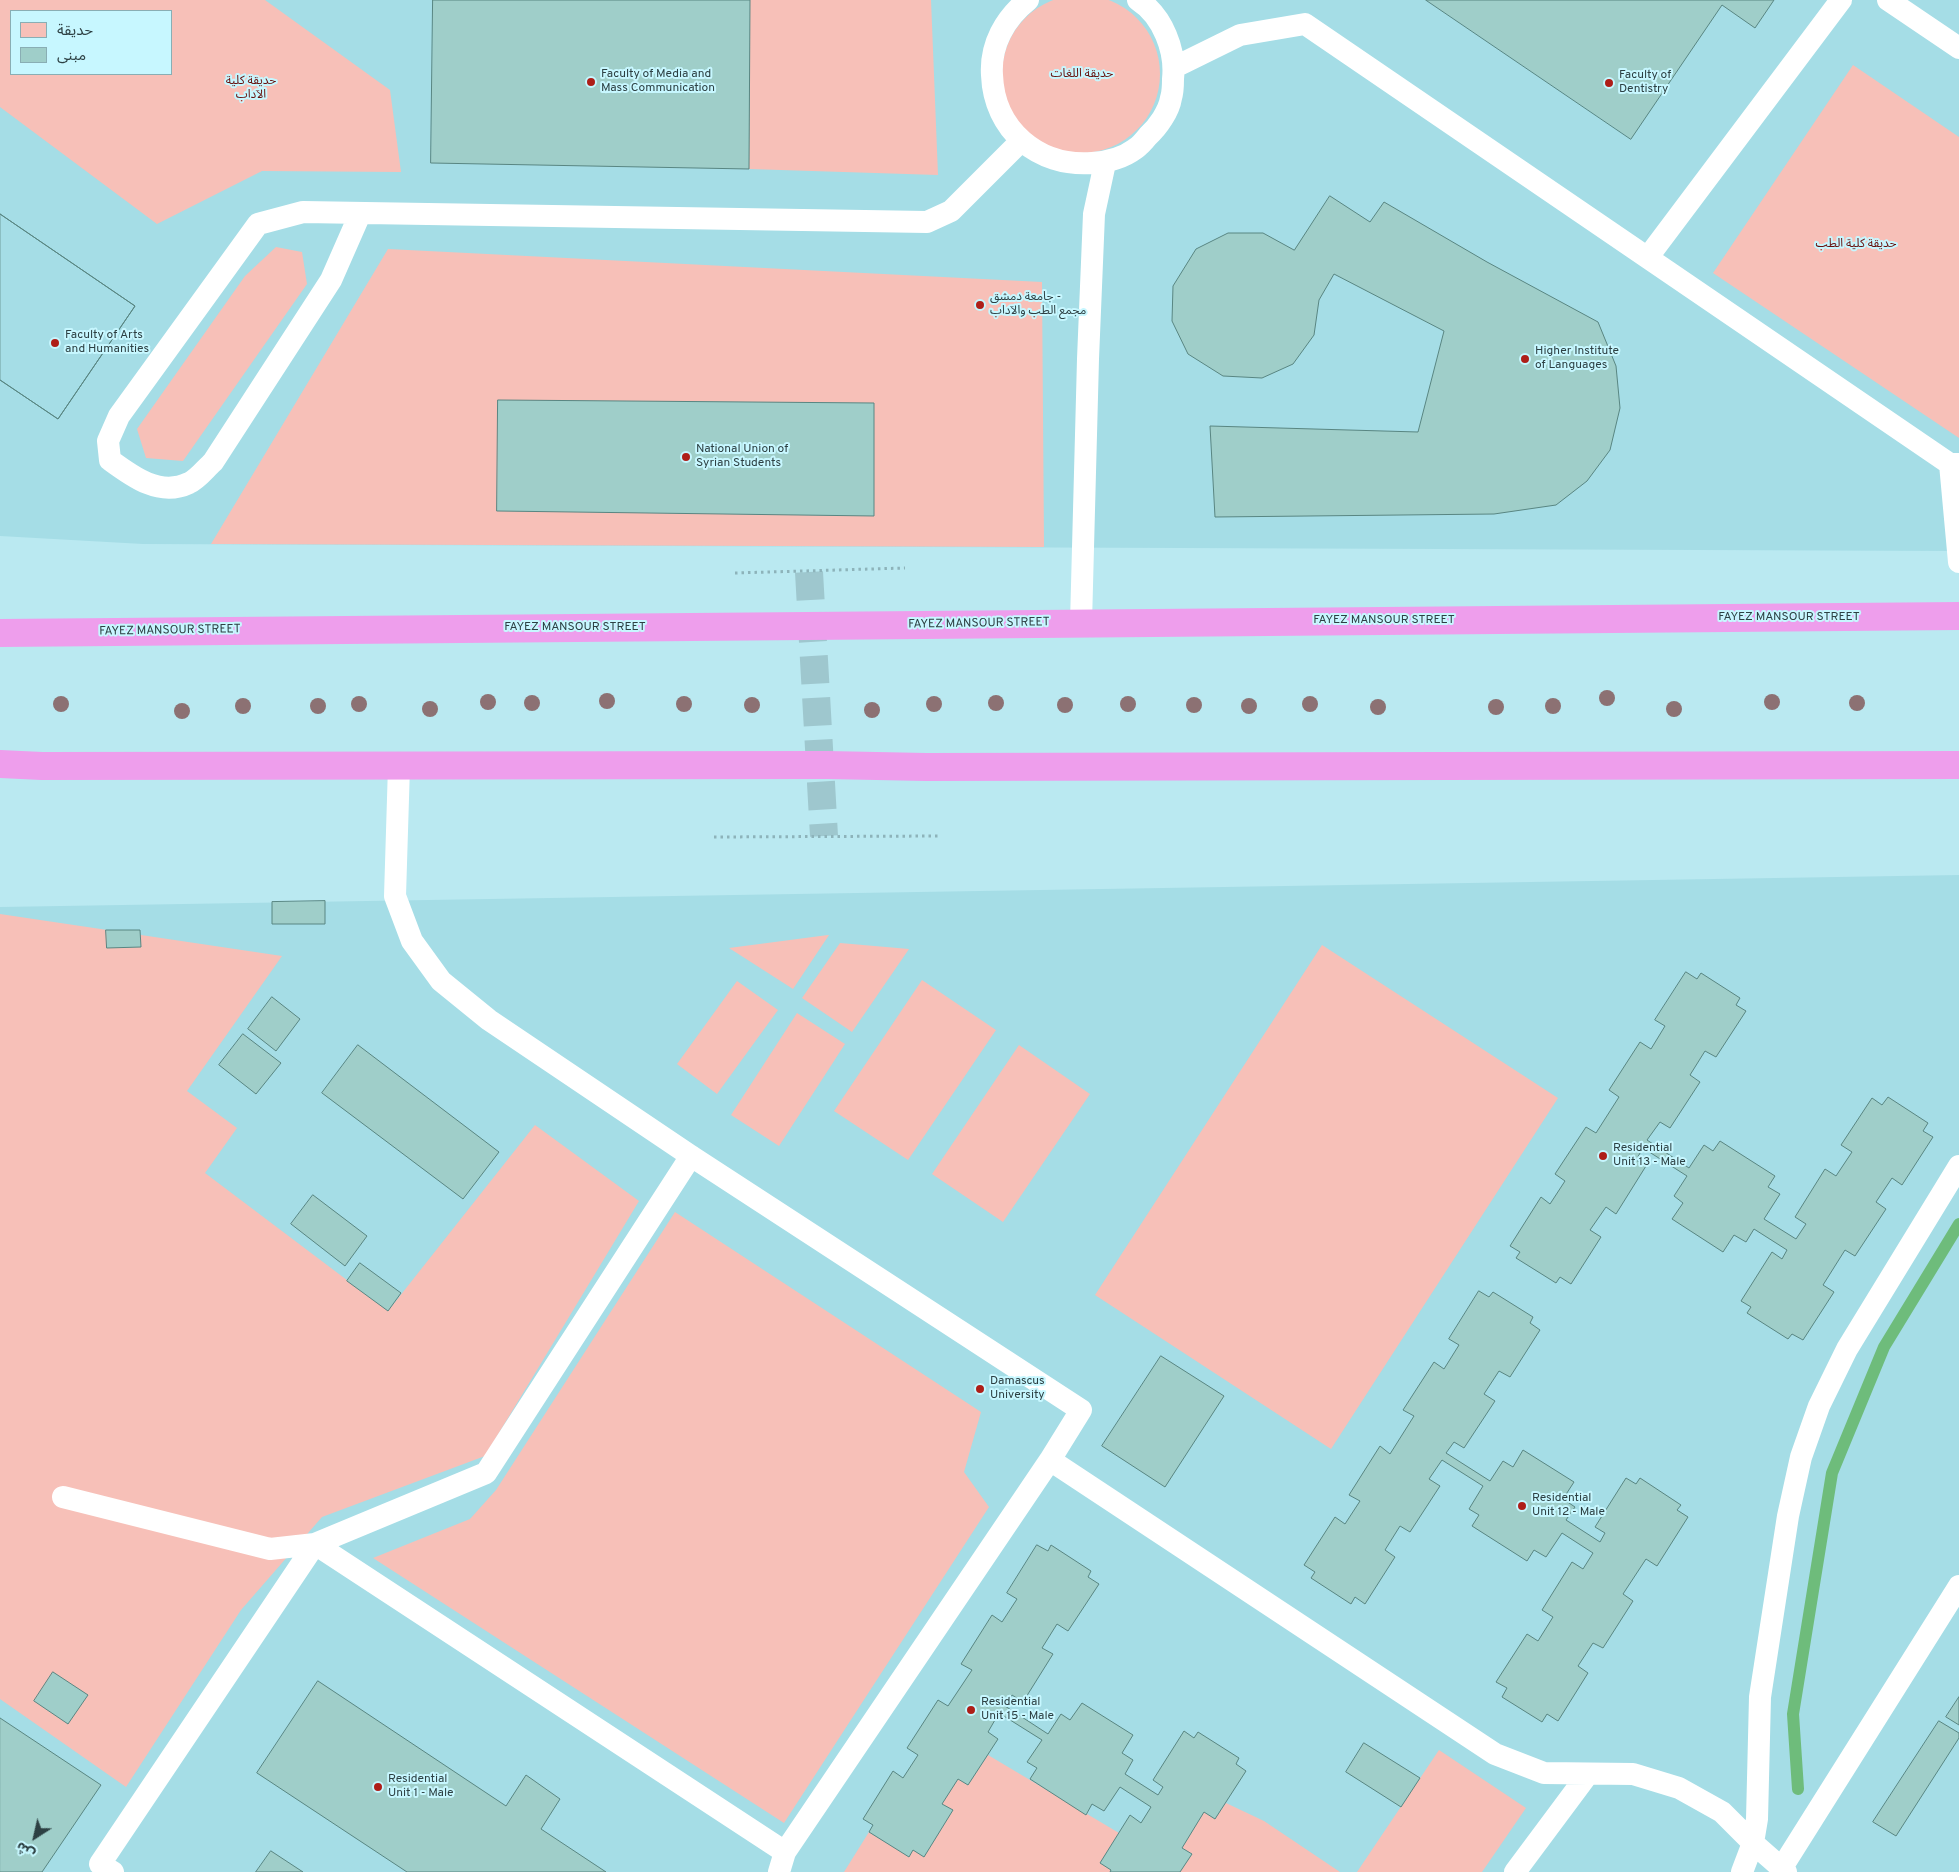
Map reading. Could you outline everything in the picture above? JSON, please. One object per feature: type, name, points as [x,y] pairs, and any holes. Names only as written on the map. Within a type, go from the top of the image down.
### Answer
[{"type":"highway","name":"FAYEZ MANSOUR STREET","points":[[3,632],[1959,616]]},
{"type":"highway","points":[[0,764],[42,766],[827,765],[986,767],[1959,765]]},
{"type":"highway","points":[[0,778],[42,766]]},
{"type":"lane","points":[[1028,0],[1014,10],[999,35],[991,62],[992,91],[1002,118],[1021,141],[1046,158],[1075,165],[1104,162],[1134,150],[1157,128],[1171,100],[1174,68],[1170,43],[1158,20],[1140,1]]},
{"type":"lane","points":[[1648,257],[1841,0]]},
{"type":"lane","points":[[1888,0],[1959,48]]},
{"type":"lane","points":[[1174,68],[1240,34],[1305,24],[1955,464],[1959,562]]},
{"type":"lane","points":[[360,214],[331,280],[213,462],[190,483],[165,489],[134,477],[110,460],[108,441],[119,416],[258,224],[303,212],[927,222],[951,210],[1021,141]]},
{"type":"lane","points":[[1081,623],[1094,214],[1104,162]]},
{"type":"lane","points":[[315,1544],[782,1862],[1050,1460],[1081,1410],[691,1156],[488,1020],[441,981],[412,941],[395,896],[399,766]]},
{"type":"lane","points":[[63,1497],[270,1549],[315,1544],[486,1473],[691,1156]]},
{"type":"lane","points":[[1742,1872],[1753,1843],[1757,1819],[1760,1697],[1788,1516],[1801,1457],[1819,1406],[1847,1349],[1959,1166]]},
{"type":"lane","points":[[1050,1460],[1495,1754],[1544,1773],[1633,1774],[1679,1788],[1722,1812],[1783,1870],[1959,1586]]},
{"type":"lane","points":[[113,1872],[100,1864],[315,1544]]},
{"type":"lane","points":[[1516,1872],[1588,1774]]},
{"type":"path","points":[[735,573],[905,568]]},
{"type":"path","points":[[714,837],[938,836]]},
{"type":"shaded area","name":"جامعة دمشق - مجمع الطب والآداب","points":[[0,0],[1959,0],[1959,551],[143,544],[0,536]]},
{"type":"shaded area","name":"Damascus University","points":[[1959,875],[1959,1872],[0,1872],[0,907]]},
{"type":"green space","name":"حديقة اللغات","points":[[1058,-1],[1104,-1],[1125,9],[1137,18],[1146,30],[1154,44],[1159,66],[1159,82],[1154,104],[1137,130],[1111,147],[1081,153],[1051,147],[1025,130],[1008,104],[1002,74],[1008,44],[1020,24],[1037,9]]},
{"type":"green space","name":"حديقة كلية الآداب","points":[[0,0],[265,0],[390,90],[401,172],[262,171],[157,224],[0,107]]},
{"type":"green space","points":[[750,0],[931,0],[938,175],[749,169]]},
{"type":"green space","name":"حديقة كلية الطب","points":[[1853,65],[1959,137],[1959,438],[1713,273]]},
{"type":"green space","points":[[276,247],[302,252],[307,284],[183,461],[146,458],[137,429],[245,276]]},
{"type":"green space","points":[[388,249],[1042,282],[1044,547],[211,544]]},
{"type":"green space","points":[[0,914],[282,956],[187,1091],[237,1128],[205,1173],[388,1311],[535,1125],[639,1201],[485,1456],[322,1517],[241,1610],[126,1787],[0,1699]]},
{"type":"green space","points":[[828,935],[793,989],[729,948]]},
{"type":"green space","points":[[840,943],[909,949],[852,1032],[802,998]]},
{"type":"green space","points":[[1322,945],[1558,1098],[1331,1449],[1095,1295]]},
{"type":"green space","points":[[922,980],[996,1030],[908,1160],[834,1111]]},
{"type":"green space","points":[[737,981],[778,1010],[717,1094],[677,1064]]},
{"type":"green space","points":[[797,1013],[845,1044],[779,1146],[731,1115]]},
{"type":"green space","points":[[1019,1045],[1090,1094],[1003,1222],[932,1174]]},
{"type":"green space","points":[[675,1212],[981,1412],[964,1472],[989,1507],[784,1823],[373,1558],[470,1519],[496,1490]]},
{"type":"green space","points":[[1439,1750],[1526,1808],[1482,1872],[1357,1872]]},
{"type":"green space","points":[[988,1755],[1119,1833],[1100,1863],[1111,1870],[1110,1872],[844,1872],[869,1832],[909,1857],[913,1850],[924,1857],[953,1810],[942,1804],[958,1779],[968,1785]]},
{"type":"green space","points":[[1226,1803],[1264,1821],[1340,1872],[1180,1872],[1192,1854],[1182,1848],[1204,1812],[1215,1819]]},
{"type":"building","name":"Faculty of Media and Mass Communication","points":[[433,0],[750,0],[749,169],[431,163]]},
{"type":"building","name":"Faculty of Dentistry","points":[[1426,0],[1774,0],[1755,28],[1722,5],[1631,139]]},
{"type":"building","name":"Higher Institute of Languages","points":[[1330,196],[1370,222],[1384,202],[1487,262],[1598,322],[1616,366],[1620,408],[1610,450],[1587,481],[1556,505],[1494,514],[1215,517],[1210,426],[1418,432],[1444,331],[1334,274],[1319,300],[1314,335],[1293,364],[1262,378],[1223,376],[1188,354],[1172,321],[1173,286],[1196,249],[1228,233],[1263,233],[1294,250]]},
{"type":"building","name":"Faculty of Arts and Humanities","points":[[0,214],[135,306],[58,419],[0,380]]},
{"type":"building","name":"Faculty of Arts and Humanities","points":[[0,214],[135,306],[58,419],[0,380]]},
{"type":"building","name":"National Union of Syrian Students","points":[[498,400],[874,403],[874,516],[497,511]]},
{"type":"building","points":[[325,901],[325,924],[272,924],[272,902]]},
{"type":"building","points":[[106,930],[140,930],[141,947],[107,948]]},
{"type":"building","name":"Residential Unit 13 - Male","points":[[1686,972],[1697,979],[1701,973],[1740,998],[1736,1005],[1746,1011],[1716,1057],[1705,1051],[1690,1075],[1700,1082],[1670,1128],[1660,1122],[1647,1140],[1689,1168],[1704,1145],[1713,1151],[1720,1141],[1775,1176],[1768,1187],[1780,1194],[1764,1219],[1796,1239],[1806,1224],[1795,1217],[1825,1169],[1836,1176],[1852,1152],[1841,1145],[1872,1098],[1882,1105],[1888,1097],[1928,1123],[1923,1131],[1933,1137],[1902,1185],[1892,1178],[1876,1202],[1886,1209],[1855,1256],[1845,1250],[1823,1285],[1834,1292],[1803,1340],[1792,1334],[1788,1339],[1747,1313],[1751,1307],[1741,1301],[1772,1252],[1782,1259],[1787,1250],[1754,1229],[1746,1242],[1734,1235],[1723,1252],[1672,1219],[1683,1203],[1674,1196],[1687,1176],[1643,1148],[1636,1160],[1646,1166],[1616,1214],[1606,1207],[1590,1230],[1601,1237],[1571,1284],[1560,1277],[1556,1283],[1516,1258],[1520,1252],[1510,1246],[1541,1197],[1550,1204],[1565,1181],[1555,1174],[1586,1127],[1596,1133],[1619,1097],[1609,1090],[1640,1042],[1651,1049],[1665,1026],[1655,1020]]},
{"type":"building","points":[[272,997],[300,1019],[276,1051],[248,1029]]},
{"type":"building","points":[[243,1034],[281,1063],[256,1094],[219,1065]]},
{"type":"building","points":[[358,1045],[499,1152],[463,1199],[322,1093]]},
{"type":"building","points":[[313,1195],[367,1236],[345,1266],[291,1224]]},
{"type":"building","points":[[360,1263],[401,1293],[388,1311],[347,1281]]},
{"type":"building","name":"Residential Unit 12 - Male","points":[[1479,1291],[1489,1297],[1493,1292],[1533,1317],[1530,1323],[1540,1330],[1510,1377],[1499,1371],[1484,1394],[1495,1401],[1464,1448],[1454,1442],[1446,1453],[1490,1481],[1503,1461],[1513,1467],[1523,1450],[1574,1482],[1563,1499],[1575,1507],[1566,1520],[1600,1542],[1605,1533],[1595,1527],[1626,1478],[1636,1484],[1640,1478],[1681,1505],[1677,1510],[1688,1517],[1657,1566],[1646,1559],[1623,1594],[1633,1601],[1603,1648],[1593,1643],[1578,1666],[1588,1673],[1558,1721],[1547,1714],[1542,1722],[1502,1697],[1507,1688],[1496,1682],[1527,1634],[1538,1641],[1553,1617],[1542,1610],[1572,1562],[1583,1569],[1593,1553],[1562,1533],[1546,1557],[1534,1550],[1527,1561],[1472,1526],[1479,1515],[1469,1509],[1483,1486],[1442,1460],[1429,1479],[1440,1486],[1410,1532],[1400,1526],[1385,1550],[1395,1557],[1365,1604],[1355,1597],[1351,1604],[1311,1578],[1315,1572],[1304,1565],[1335,1517],[1345,1524],[1360,1501],[1349,1495],[1380,1446],[1390,1454],[1414,1416],[1403,1410],[1434,1362],[1444,1369],[1459,1345],[1449,1339]]},
{"type":"building","points":[[1161,1356],[1224,1396],[1165,1487],[1102,1446]]},
{"type":"building","name":"Residential Unit 15 - Male","points":[[1037,1545],[1048,1551],[1051,1545],[1091,1571],[1088,1577],[1099,1584],[1068,1631],[1057,1624],[1042,1648],[1053,1654],[1023,1702],[1012,1695],[1005,1706],[1048,1734],[1061,1714],[1070,1720],[1082,1703],[1133,1735],[1122,1753],[1133,1760],[1125,1774],[1158,1795],[1163,1787],[1153,1780],[1184,1731],[1194,1738],[1198,1732],[1239,1758],[1236,1764],[1246,1771],[1215,1819],[1204,1812],[1182,1848],[1192,1854],[1180,1872],[1110,1872],[1111,1870],[1100,1863],[1130,1815],[1141,1823],[1151,1807],[1120,1787],[1104,1811],[1092,1804],[1086,1815],[1030,1779],[1037,1768],[1027,1762],[1042,1740],[999,1713],[988,1732],[998,1739],[968,1785],[958,1779],[942,1804],[953,1810],[924,1857],[913,1850],[909,1857],[869,1832],[873,1825],[863,1819],[893,1771],[903,1778],[918,1755],[907,1748],[938,1700],[948,1706],[972,1670],[961,1664],[992,1615],[1002,1622],[1017,1599],[1007,1593]]},
{"type":"building","points":[[53,1672],[88,1695],[68,1724],[34,1701]]},
{"type":"building","name":"Residential Unit 1 - Male","points":[[318,1681],[506,1806],[526,1775],[560,1799],[541,1829],[606,1872],[407,1872],[257,1773]]},
{"type":"building","points":[[1959,1697],[1959,1725],[1946,1717]]},
{"type":"building","points":[[0,1718],[101,1785],[42,1872],[0,1872]]},
{"type":"building","points":[[1939,1721],[1959,1733],[1959,1738],[1896,1836],[1873,1822]]},
{"type":"building","points":[[1364,1743],[1420,1778],[1401,1807],[1346,1772]]},
{"type":"building","points":[[271,1851],[303,1872],[256,1872]]},
{"type":"waterway","points":[[1798,1789],[1793,1714],[1832,1473],[1884,1347],[1959,1224]]},
{"type":"tunnel","points":[[809,572],[824,836]]},
{"type":"place","name":"Faculty of Media and Mass Communication","points":[[591,82]]},
{"type":"place","name":"Faculty of Dentistry","points":[[1609,83]]},
{"type":"place","name":"جامعة دمشق - مجمع الطب والآداب","points":[[980,305]]},
{"type":"place","name":"Faculty of Arts and Humanities","points":[[55,343]]},
{"type":"place","name":"Higher Institute of Languages","points":[[1525,359]]},
{"type":"place","name":"National Union of Syrian Students","points":[[686,457]]},
{"type":"place","name":"Residential Unit 13 - Male","points":[[1603,1156]]},
{"type":"place","name":"Damascus University","points":[[980,1389]]},
{"type":"place","name":"Residential Unit 12 - Male","points":[[1522,1506]]},
{"type":"place","name":"Residential Unit 15 - Male","points":[[971,1710]]},
{"type":"place","name":"Residential Unit 1 - Male","points":[[378,1787]]}]
